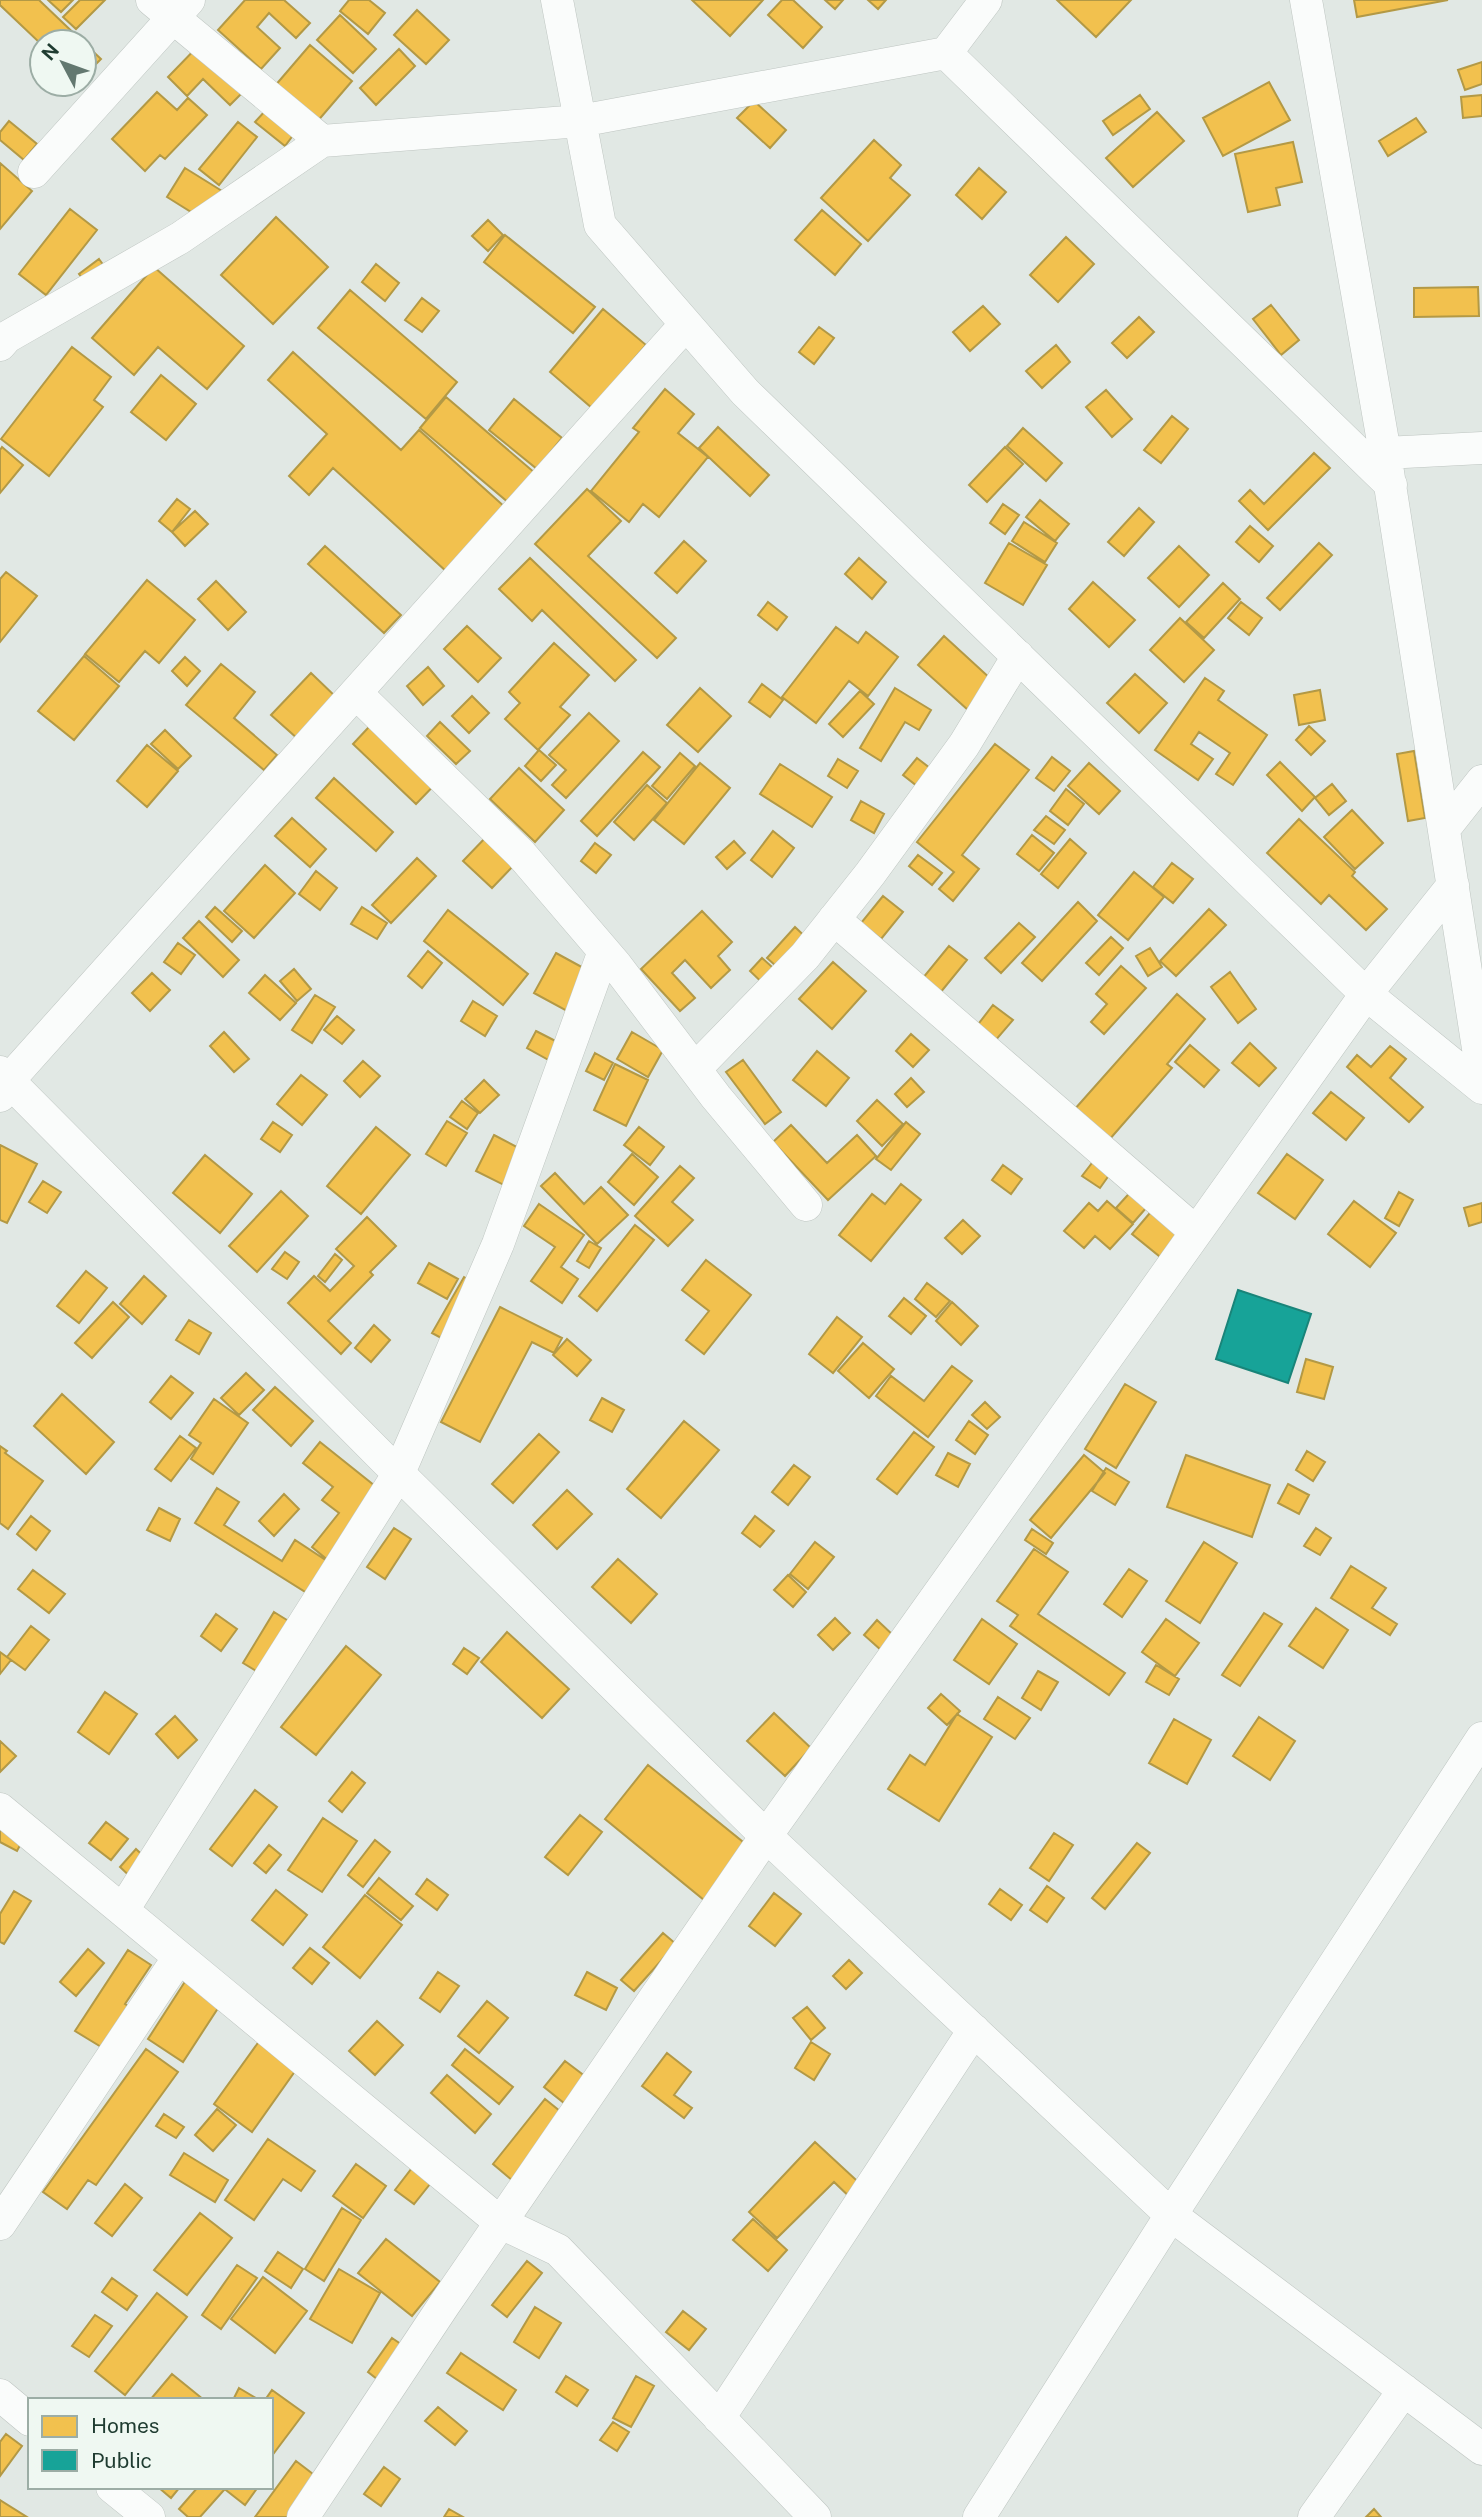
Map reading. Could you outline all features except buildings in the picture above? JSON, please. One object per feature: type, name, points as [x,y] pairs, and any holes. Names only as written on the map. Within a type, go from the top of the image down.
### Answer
[{"type":"street","points":[[557,0],[600,225],[745,392],[1366,994],[1482,1088]]},
{"type":"street","points":[[0,345],[7,337],[180,238],[322,141],[580,121],[946,53],[986,0]]},
{"type":"street","points":[[1306,0],[1391,485],[1482,1074]]},
{"type":"street","points":[[34,172],[170,6],[322,141]]},
{"type":"street","points":[[946,53],[1391,485]]},
{"type":"street","points":[[687,324],[3,1083],[766,1836],[1171,2215],[1482,2449]]},
{"type":"street","points":[[1385,453],[1482,448]]},
{"type":"street","points":[[695,1069],[805,956],[834,919],[964,745],[1018,656]]},
{"type":"street","points":[[356,693],[521,854],[604,951],[695,1069],[806,1205]]},
{"type":"street","points":[[1444,829],[1482,781]]},
{"type":"street","points":[[303,2517],[501,2222],[766,1836],[1366,994],[1452,885]]},
{"type":"street","points":[[834,919],[1196,1232]]},
{"type":"street","points":[[123,1910],[399,1474],[498,1244],[604,951]]},
{"type":"street","points":[[979,2517],[1171,2215],[1482,1738]]},
{"type":"street","points":[[0,1809],[501,2222],[558,2250],[815,2517]]},
{"type":"street","points":[[0,2224],[179,1957]]},
{"type":"street","points":[[719,2418],[974,2030]]},
{"type":"street","points":[[1314,2517],[1404,2390]]},
{"type":"street","points":[[0,2396],[28,2418]]},
{"type":"street","points":[[114,2489],[149,2517]]}]
